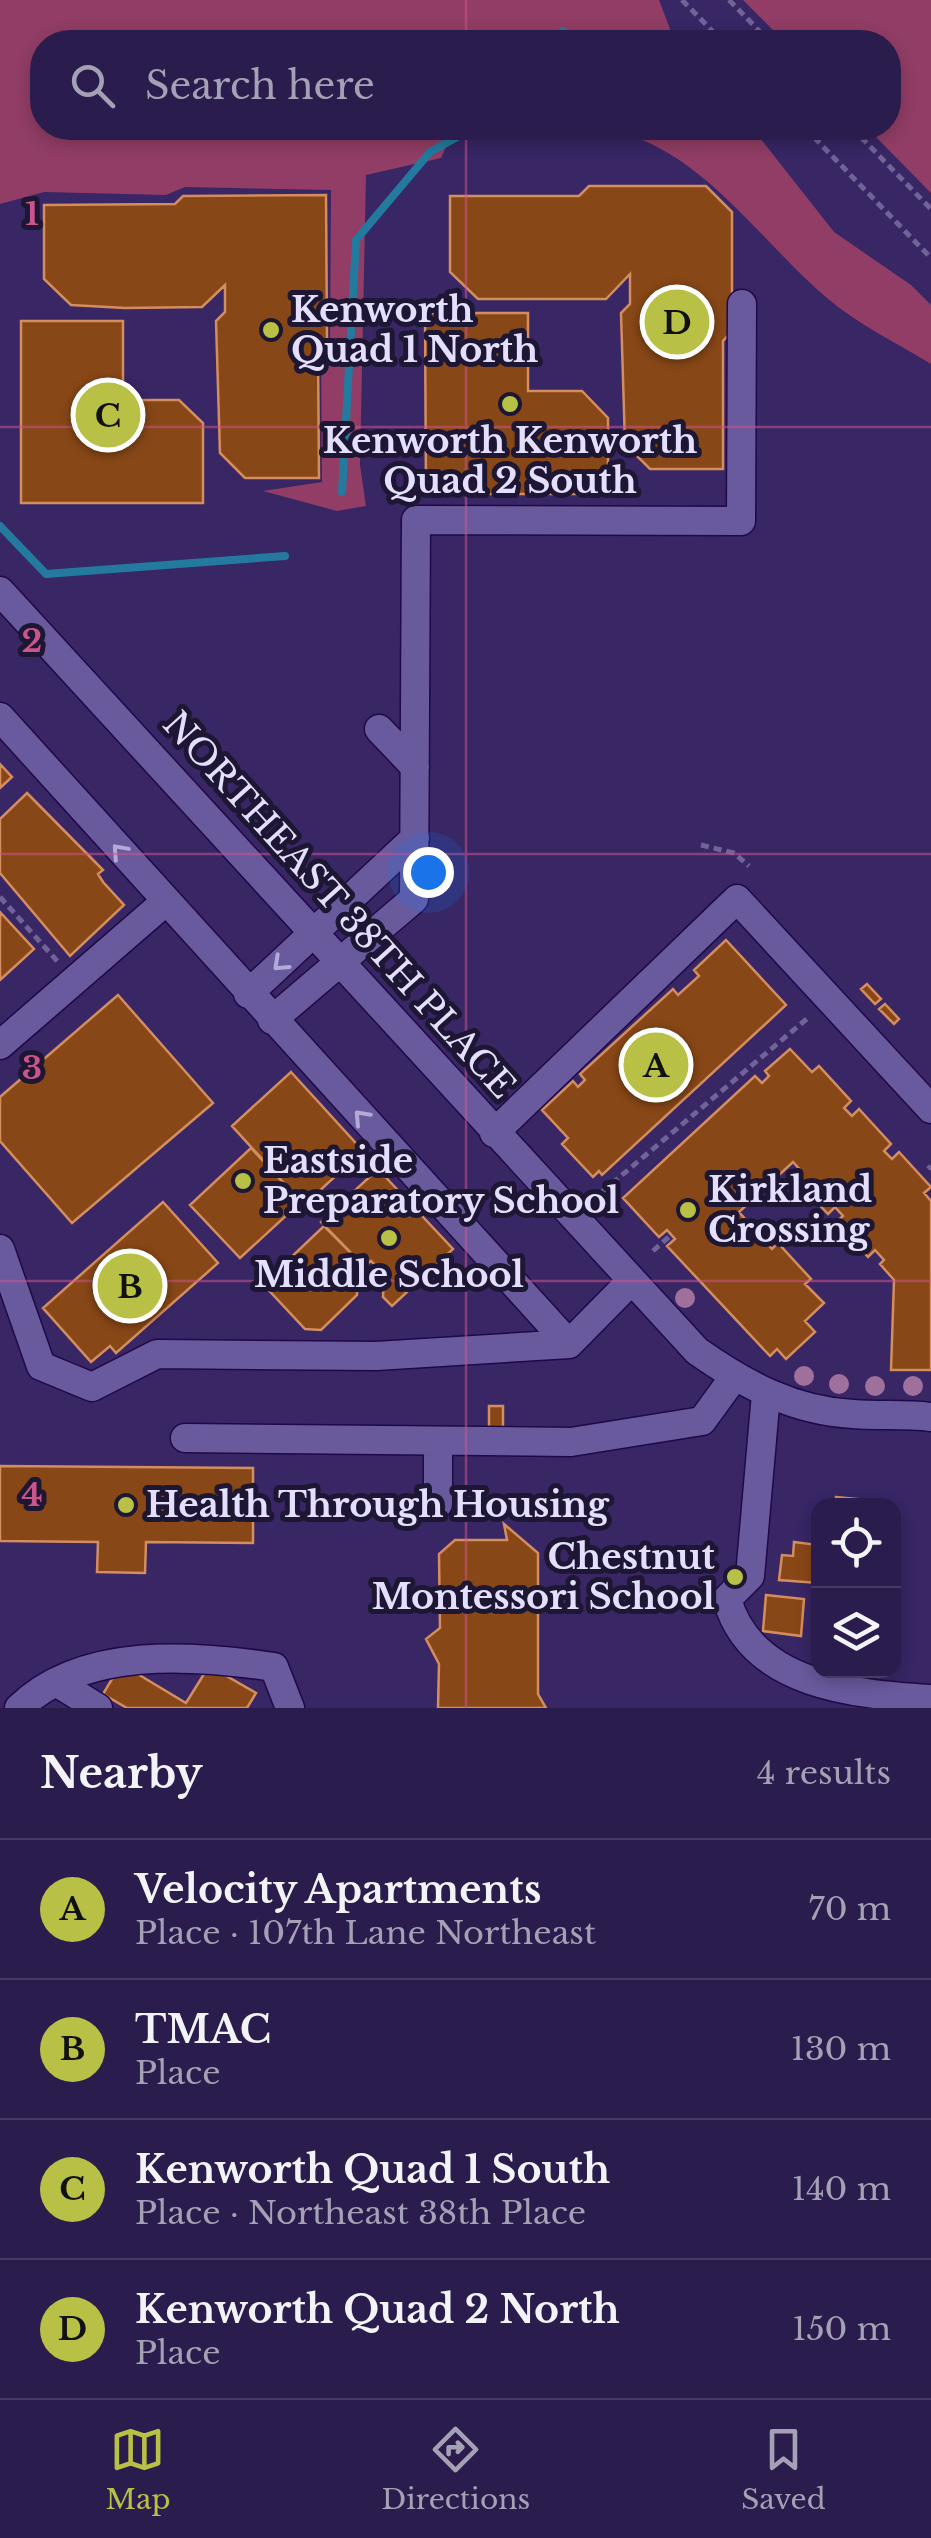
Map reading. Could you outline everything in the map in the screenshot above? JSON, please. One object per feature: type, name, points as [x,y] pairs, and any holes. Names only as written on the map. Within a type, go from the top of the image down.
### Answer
[{"type":"street","points":[[272,1020],[414,899],[416,520],[741,521],[742,304]]},
{"type":"street","name":"NORTHEAST 38TH PLACE","points":[[0,591],[697,1351],[766,1394],[850,1414],[931,1417]]},
{"type":"street","points":[[0,717],[569,1344]]},
{"type":"street","points":[[378,729],[415,767]]},
{"type":"street","points":[[248,994],[415,838]]},
{"type":"street","points":[[494,1133],[737,899],[931,1109]]},
{"type":"street","points":[[0,1045],[166,902]]},
{"type":"street","points":[[0,1249],[41,1366],[92,1387],[157,1354],[376,1356],[569,1344],[630,1282]]},
{"type":"street","points":[[185,1438],[571,1442],[702,1421],[734,1377]]},
{"type":"street","points":[[766,1394],[750,1576],[727,1599],[734,1626],[755,1648],[803,1679],[850,1692],[931,1699]]},
{"type":"street","points":[[438,1441],[438,1504]]},
{"type":"street","points":[[19,1708],[56,1682],[123,1660],[225,1660],[274,1667],[290,1708]]},
{"type":"street","points":[[56,1682],[98,1708]]},
{"type":"path","points":[[682,0],[711,30]]},
{"type":"path","points":[[729,0],[758,30]]},
{"type":"path","points":[[817,140],[931,258]]},
{"type":"path","points":[[864,140],[931,209]]},
{"type":"path","points":[[700,845],[734,853],[749,866]]},
{"type":"path","points":[[0,897],[74,980]]},
{"type":"path","points":[[602,1192],[811,1014]]},
{"type":"path","points":[[599,1209],[610,1200]]},
{"type":"path","points":[[653,1251],[671,1235]]},
{"type":"shaded area","points":[[0,0],[659,0],[670,30],[30,30],[30,140],[456,140],[448,142],[441,158],[366,175],[360,465],[366,506],[337,511],[263,491],[322,482],[321,354],[330,344],[331,190],[185,187],[166,195],[44,192],[0,204]]},
{"type":"shaded area","points":[[743,0],[931,0],[931,193],[879,140],[901,140],[901,30],[773,30]]},
{"type":"shaded area","points":[[641,140],[762,140],[834,232],[911,285],[931,305],[931,364],[827,298],[722,195],[664,151]]},
{"type":"building","points":[[589,186],[706,186],[732,212],[732,331],[723,341],[723,469],[650,469],[625,444],[621,313],[630,304],[630,274],[606,299],[478,299],[450,272],[450,196],[579,196]]},
{"type":"building","name":"Kenworth Quad 1 North","points":[[326,195],[327,339],[318,349],[319,478],[245,478],[220,453],[216,321],[225,312],[225,285],[202,307],[71,305],[44,279],[44,205],[175,204],[183,196]]},
{"type":"building","name":"Kenworth Kenworth Quad 2 South","points":[[425,313],[528,313],[528,391],[582,391],[608,418],[608,494],[426,494]]},
{"type":"building","points":[[21,321],[123,321],[123,400],[179,400],[203,423],[203,503],[21,503]]},
{"type":"building","points":[[0,764],[12,777],[0,788]]},
{"type":"building","points":[[27,793],[103,870],[98,874],[124,905],[70,956],[0,873],[0,819]]},
{"type":"building","points":[[0,912],[34,949],[0,980]]},
{"type":"building","points":[[726,940],[786,1005],[602,1175],[599,1171],[593,1177],[562,1144],[568,1138],[542,1110],[573,1081],[578,1087],[585,1080],[580,1074],[673,989],[678,995],[699,976],[694,970]]},
{"type":"building","points":[[867,984],[881,999],[875,1004],[861,989]]},
{"type":"building","points":[[118,995],[213,1103],[72,1223],[0,1141],[0,1097]]},
{"type":"building","points":[[885,1004],[899,1019],[894,1024],[879,1009]]},
{"type":"building","name":"Kirkland Crossing","points":[[790,1049],[812,1072],[819,1066],[851,1101],[844,1108],[852,1116],[859,1109],[891,1144],[884,1151],[892,1159],[899,1152],[931,1187],[924,1193],[931,1201],[931,1370],[891,1370],[894,1280],[880,1264],[884,1260],[875,1250],[868,1257],[836,1222],[843,1216],[835,1207],[828,1214],[795,1179],[802,1172],[793,1162],[739,1212],[772,1249],[778,1243],[811,1279],[805,1284],[824,1303],[805,1321],[815,1332],[786,1359],[777,1349],[770,1356],[667,1246],[675,1239],[667,1230],[659,1237],[623,1198],[755,1076],[762,1083],[769,1076],[765,1071]]},
{"type":"building","points":[[291,1072],[363,1151],[304,1205],[232,1126]]},
{"type":"building","points":[[251,1148],[301,1202],[240,1258],[190,1205]]},
{"type":"building","name":"Middle School","points":[[378,1169],[453,1249],[392,1306],[383,1297],[384,1274],[371,1261],[364,1266],[321,1222]]},
{"type":"building","points":[[163,1202],[218,1263],[116,1353],[110,1346],[91,1362],[43,1308]]},
{"type":"building","points":[[324,1226],[364,1266],[358,1273],[357,1295],[321,1330],[305,1329],[263,1284]]},
{"type":"building","points":[[489,1406],[503,1406],[503,1428],[489,1428]]},
{"type":"building","name":"Health Through Housing","points":[[0,1466],[253,1468],[253,1543],[146,1542],[145,1573],[97,1572],[98,1542],[0,1541]]},
{"type":"building","points":[[504,1524],[538,1553],[538,1694],[546,1708],[438,1708],[439,1664],[426,1639],[440,1628],[439,1554],[455,1540],[507,1540]]},
{"type":"building","points":[[794,1542],[811,1544],[811,1582],[779,1580],[782,1555],[793,1556]]},
{"type":"building","points":[[766,1595],[804,1599],[801,1636],[763,1631]]},
{"type":"building","points":[[121,1664],[186,1703],[209,1666],[256,1693],[247,1708],[127,1708],[103,1694]]},
{"type":"waterway","points":[[342,492],[356,240],[430,152],[452,140]]},
{"type":"waterway","points":[[0,526],[46,574],[285,556]]},
{"type":"place","name":"Kenworth Quad 2 North","points":[[677,322]]},
{"type":"place","name":"Kenworth Quad 1 North","points":[[271,330]]},
{"type":"place","name":"Kenworth Kenworth Quad 2 South","points":[[510,404]]},
{"type":"place","name":"Kenworth Quad 1 South","points":[[108,415]]},
{"type":"place","name":"Velocity Apartments","points":[[656,1065]]},
{"type":"place","name":"Eastside Preparatory School","points":[[243,1181]]},
{"type":"place","name":"Kirkland Crossing","points":[[688,1210]]},
{"type":"place","name":"Middle School","points":[[389,1238]]},
{"type":"place","name":"TMAC","points":[[130,1286]]},
{"type":"place","name":"Health Through Housing","points":[[126,1505]]},
{"type":"place","name":"Chestnut Montessori School","points":[[735,1577]]}]
